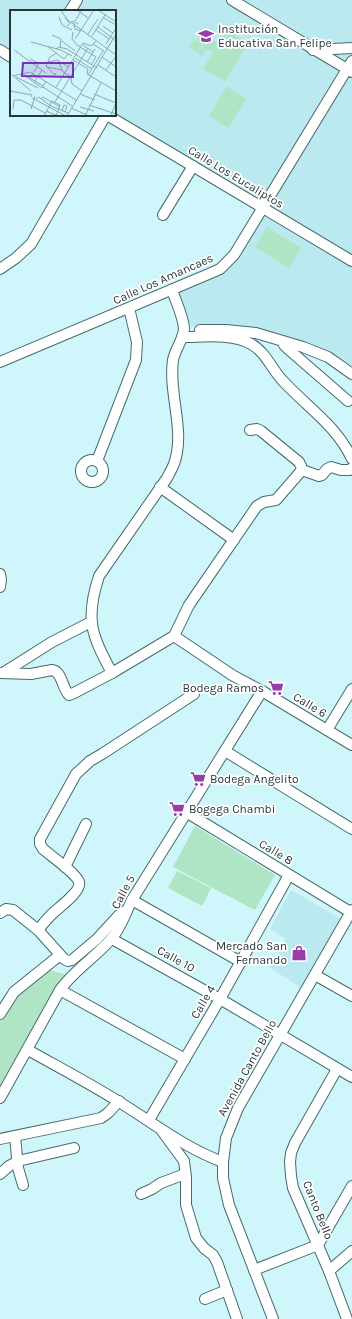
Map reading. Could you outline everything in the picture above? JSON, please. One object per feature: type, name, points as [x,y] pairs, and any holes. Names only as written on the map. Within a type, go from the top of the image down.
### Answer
[{"type":"street","points":[[71,10],[77,0]]},
{"type":"street","points":[[232,0],[313,50],[350,68]]},
{"type":"street","points":[[313,50],[352,48]]},
{"type":"street","points":[[0,50],[10,56]]},
{"type":"street","name":"Calle Los Amancaes","points":[[0,362],[220,269],[234,254],[350,68]]},
{"type":"street","points":[[0,269],[16,258],[31,244],[106,116]]},
{"type":"street","name":"Calle Los Eucaliptos","points":[[109,116],[352,262]]},
{"type":"street","points":[[163,216],[192,166]]},
{"type":"street","points":[[112,672],[98,646],[91,622],[93,594],[99,576],[174,464],[178,429],[173,360],[183,333],[183,323],[172,290]]},
{"type":"street","points":[[97,461],[136,360],[137,342],[129,308]]},
{"type":"street","points":[[183,333],[241,331],[256,333],[303,347],[328,357],[352,374]]},
{"type":"street","points":[[183,333],[226,337],[253,344],[263,353],[282,380],[334,429],[352,459]]},
{"type":"street","points":[[284,342],[284,345],[287,348],[348,401]]},
{"type":"street","points":[[250,430],[257,429],[260,431],[299,462],[302,470]]},
{"type":"street","points":[[302,470],[319,476],[331,467],[341,470],[350,470],[352,468]]},
{"type":"street","points":[[2,673],[31,674],[56,670],[66,692],[69,695],[174,636],[189,606],[257,506],[264,502],[276,500],[302,470]]},
{"type":"street","points":[[160,487],[234,540]]},
{"type":"street","points":[[0,574],[0,587]]},
{"type":"street","points":[[2,673],[52,642],[91,622]]},
{"type":"street","name":"Calle 6","points":[[174,636],[232,675],[262,691],[352,745]]},
{"type":"street","points":[[327,730],[352,689]]},
{"type":"street","name":"Calle 5","points":[[0,1098],[60,990],[66,982],[112,938],[120,928],[132,900],[262,691]]},
{"type":"street","points":[[38,930],[50,915],[79,888],[80,883],[76,878],[43,849],[40,844],[40,839],[76,774],[90,761],[194,694]]},
{"type":"street","points":[[225,751],[352,829]]},
{"type":"street","name":"Calle 8","points":[[186,812],[352,912]]},
{"type":"street","points":[[65,867],[86,824]]},
{"type":"street","name":"Calle 4","points":[[149,1120],[220,999],[289,875]]},
{"type":"street","points":[[132,900],[241,962]]},
{"type":"street","points":[[0,913],[6,909],[13,910],[38,930],[60,955],[68,961],[72,960],[97,939],[118,916],[127,910]]},
{"type":"street","name":"Avenida Canto Bello","points":[[273,1319],[229,1205],[223,1178],[226,1138],[238,1108],[352,912]]},
{"type":"street","name":"Calle 10","points":[[112,938],[220,999],[352,1077]]},
{"type":"street","points":[[0,1014],[14,992],[60,955]]},
{"type":"street","points":[[315,975],[352,996]]},
{"type":"street","points":[[60,990],[185,1059]]},
{"type":"street","points":[[28,1050],[119,1101],[193,1149],[223,1162]]},
{"type":"street","name":"Canto Bello","points":[[337,1069],[295,1142],[291,1153],[291,1176],[293,1188],[329,1271],[347,1319]]},
{"type":"street","points":[[0,1139],[101,1118],[108,1114],[119,1101]]},
{"type":"street","points":[[158,1126],[184,1161],[186,1204],[196,1238],[204,1248],[213,1255],[217,1262],[237,1319]]},
{"type":"street","points":[[15,1136],[23,1184]]},
{"type":"street","points":[[0,1174],[9,1166],[18,1161],[74,1148]]},
{"type":"street","points":[[141,1194],[161,1183],[185,1174]]},
{"type":"street","points":[[254,1270],[318,1245],[352,1186]]},
{"type":"street","points":[[329,1271],[352,1251]]},
{"type":"street","points":[[205,1299],[227,1290]]},
{"type":"shaded area","points":[[0,0],[352,0],[352,371],[298,342],[247,327],[221,324],[191,326],[173,285],[215,266],[232,251],[257,209],[99,116],[116,116],[116,10],[10,10],[10,64],[0,58]]},
{"type":"shaded area","name":"Mercado San Fernando","points":[[291,890],[341,919],[301,988],[269,967],[286,939],[270,929]]},
{"type":"green space","points":[[202,30],[207,33],[197,52],[189,47],[193,40],[196,41]]},
{"type":"green space","points":[[226,30],[248,43],[225,81],[203,69]]},
{"type":"green space","points":[[208,37],[217,43],[212,52],[206,49],[202,56],[198,53]]},
{"type":"green space","points":[[227,86],[246,99],[228,128],[209,116]]},
{"type":"green space","points":[[267,227],[301,248],[289,268],[255,247]]},
{"type":"green space","points":[[195,826],[275,875],[255,910],[173,867]]},
{"type":"green space","points":[[177,871],[211,888],[202,906],[168,888]]},
{"type":"green space","points":[[47,969],[67,975],[0,1090],[0,1017],[13,996]]},
{"type":"place","name":"Institución Educativa San Felipe","points":[[206,36]]},
{"type":"place","name":"Bodega Ramos","points":[[276,688]]},
{"type":"place","name":"Bodega Angelito","points":[[198,779]]},
{"type":"place","name":"Bogega Chambi","points":[[177,809]]},
{"type":"place","name":"Mercado San Fernando","points":[[299,953]]}]
